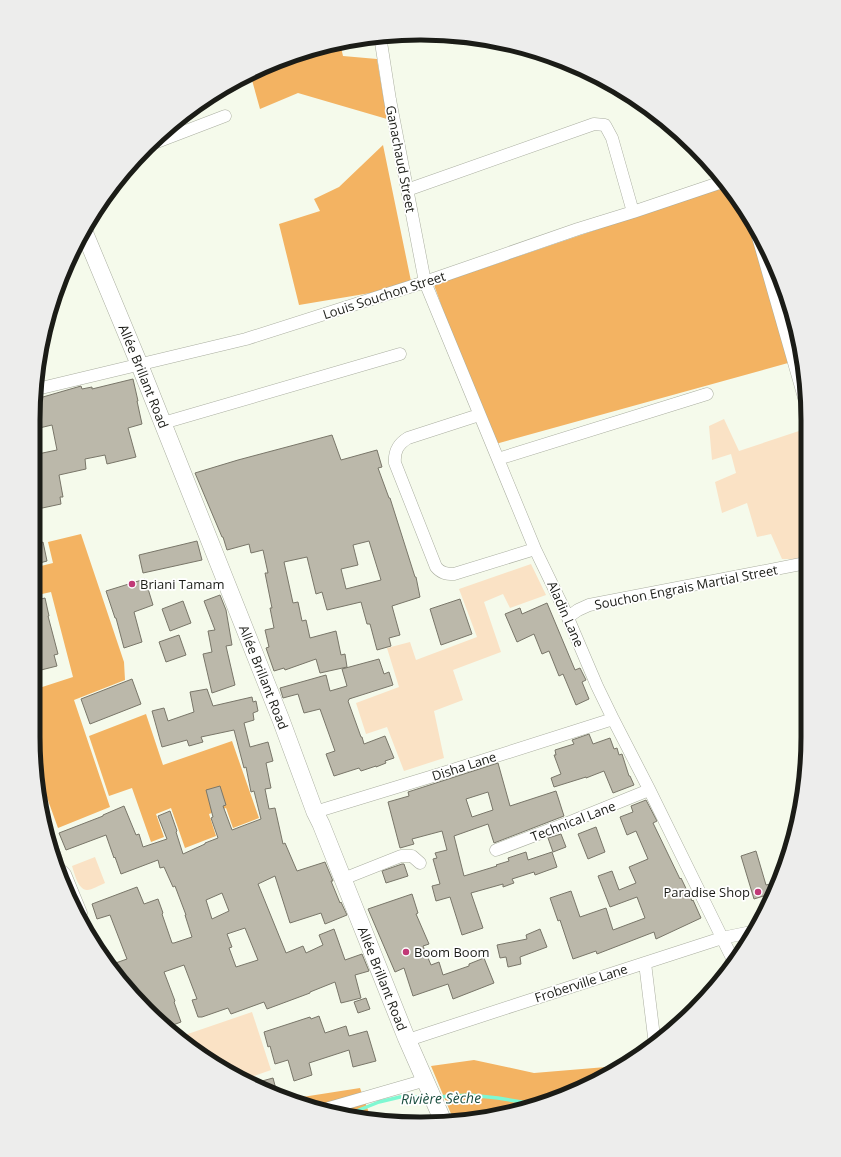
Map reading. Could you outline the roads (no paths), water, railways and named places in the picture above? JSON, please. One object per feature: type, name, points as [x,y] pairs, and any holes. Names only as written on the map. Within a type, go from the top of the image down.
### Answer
[{"type":"main road","name":"Allée Brillant Road","points":[[87,237],[281,720],[315,812],[408,1040],[442,1116]]},
{"type":"street","name":"Ganachaud Street","points":[[381,42],[390,100],[425,282]]},
{"type":"street","points":[[164,139],[225,116]]},
{"type":"street","points":[[407,190],[594,124],[605,125],[612,138],[633,212]]},
{"type":"street","name":"Louis Souchon Street","points":[[42,388],[140,366],[246,339],[425,282],[578,229],[718,183]]},
{"type":"street","points":[[764,257],[797,363]]},
{"type":"street","name":"Aladin Lane","points":[[425,282],[535,548],[568,617],[613,719],[731,956]]},
{"type":"street","points":[[162,423],[400,354]]},
{"type":"street","points":[[498,459],[707,394]]},
{"type":"street","points":[[479,415],[408,438],[401,442],[394,455],[395,463],[436,567],[440,572],[454,574],[535,548]]},
{"type":"street","name":"Souchon Engrais Martial Street","points":[[568,617],[589,605],[801,564]]},
{"type":"street","name":"Disha Lane","points":[[315,812],[613,719]]},
{"type":"street","name":"Technical Lane","points":[[496,850],[649,790]]},
{"type":"street","points":[[343,879],[401,856],[412,856],[420,863]]},
{"type":"street","name":"Froberville Lane","points":[[408,1040],[722,938],[746,933]]},
{"type":"street","points":[[645,963],[654,1036]]},
{"type":"street","points":[[333,1107],[426,1082]]},
{"type":"waterway","name":"Rivière Sèche","points":[[437,1097],[469,1095],[524,1102]]},
{"type":"waterway","name":"Rivière Sèche","points":[[355,1111],[379,1102],[400,1097],[427,1097]]},
{"type":"place","name":"Briani Tamam","points":[[132,584]]},
{"type":"place","name":"Paradise Shop","points":[[758,892]]},
{"type":"place","name":"Boom Boom","points":[[406,952]]}]
